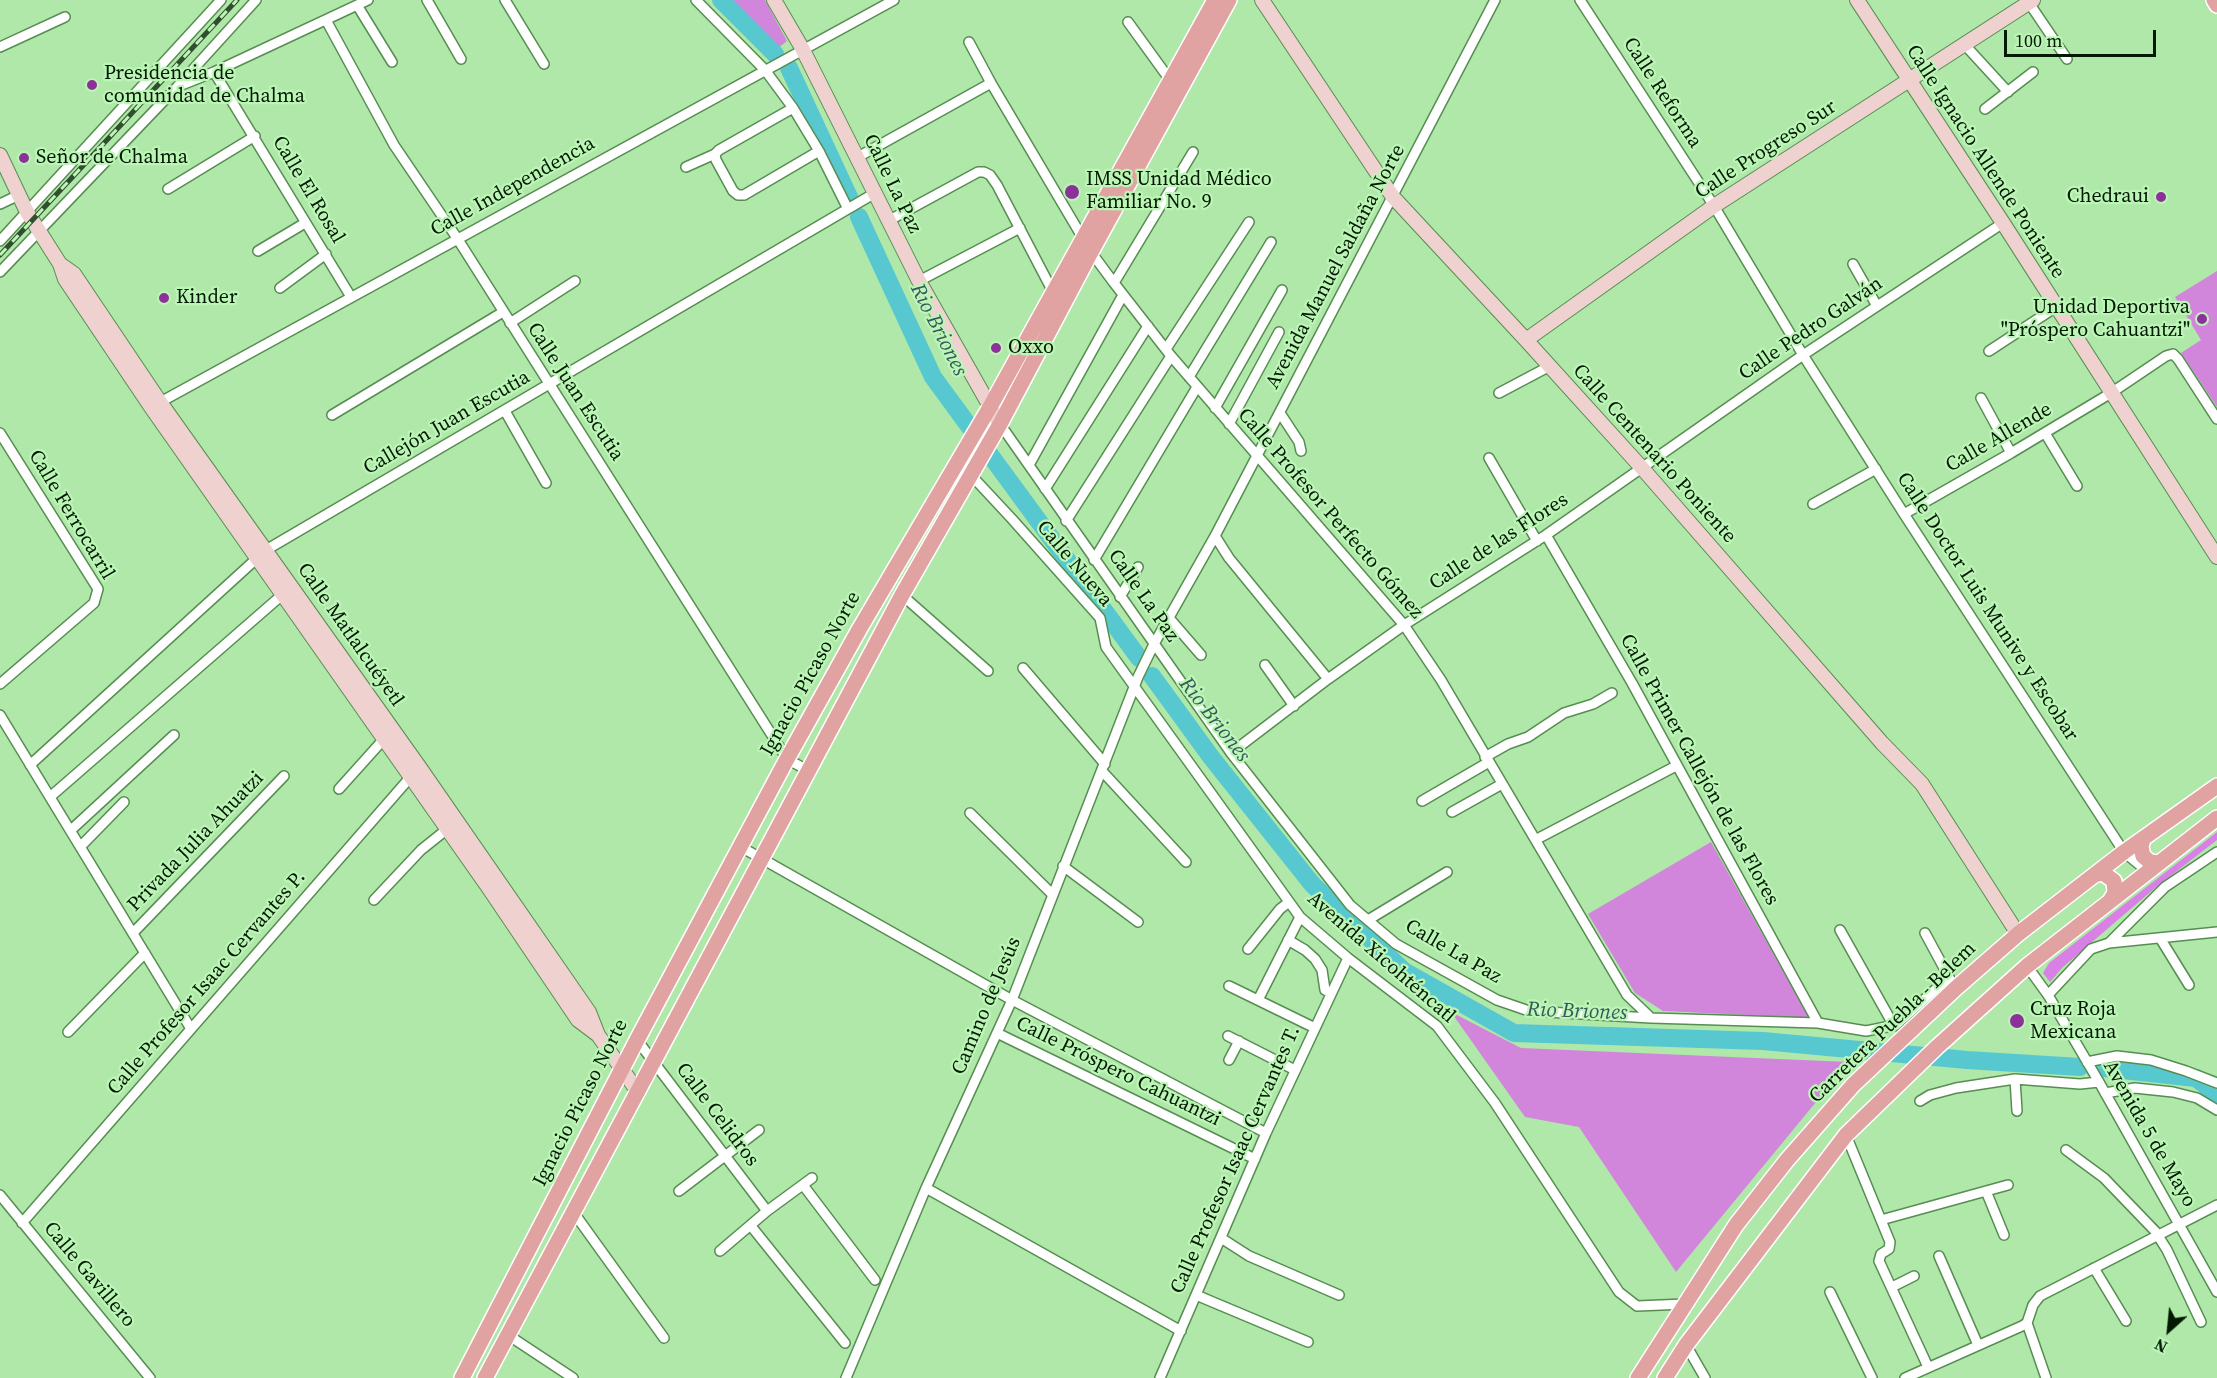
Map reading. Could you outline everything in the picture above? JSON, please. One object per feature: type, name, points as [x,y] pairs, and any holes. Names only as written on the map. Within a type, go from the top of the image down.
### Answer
[{"type":"main road","name":"Ignacio Picaso Norte","points":[[462,1378],[637,1040],[788,759],[860,628],[990,407],[1215,0]]},
{"type":"main road","points":[[485,1378],[902,596],[1000,424],[1229,0]]},
{"type":"main road","points":[[2214,0],[2217,5]]},
{"type":"main road","name":"Carretera Puebla - Belem","points":[[1638,1378],[1736,1225],[1787,1160],[1853,1085],[1876,1063],[1898,1032],[1952,983],[2094,874],[2217,786]]},
{"type":"main road","points":[[1665,1378],[1686,1345],[1846,1135],[1936,1047],[2027,966],[2217,818]]},
{"type":"main road","points":[[2143,838],[2141,847],[2143,856],[2154,867]]},
{"type":"main road","points":[[2094,874],[2108,874],[2114,880],[2115,893],[2110,901]]},
{"type":"street","points":[[0,240],[221,0]]},
{"type":"street","points":[[0,272],[177,87],[256,0]]},
{"type":"street","points":[[177,87],[368,0]]},
{"type":"street","points":[[427,0],[461,59]]},
{"type":"street","points":[[505,0],[544,64]]},
{"type":"street","points":[[696,0],[765,70],[794,108],[848,209]]},
{"type":"street","name":"Calle La Paz","points":[[774,0],[802,48],[919,281],[1000,424],[1231,753],[1350,905],[1396,944],[1497,1000],[1529,1011],[1651,1018],[1818,1023],[1866,1031],[1898,1032]]},
{"type":"street","name":"Calle Independencia","points":[[155,405],[802,48],[894,0]]},
{"type":"street","name":"Calle Centenario Poniente","points":[[1262,0],[1393,197],[1642,468],[1882,743],[1922,784],[2018,934]]},
{"type":"street","name":"Avenida Manuel Saldaña Norte","points":[[1154,644],[1215,536],[1495,0]]},
{"type":"street","name":"Calle Reforma","points":[[1580,0],[1714,206],[1803,355]]},
{"type":"street","name":"Calle Ignacio Allende Poniente","points":[[1857,0],[2217,557]]},
{"type":"street","points":[[2031,1],[2067,59]]},
{"type":"street","name":"Calle Progreso Sur","points":[[1526,340],[1714,206],[2031,1]]},
{"type":"street","points":[[357,5],[392,62]]},
{"type":"street","points":[[0,47],[65,17]]},
{"type":"street","name":"Calle Juan Escutia","points":[[326,20],[394,144],[457,238],[788,759],[809,771]]},
{"type":"street","points":[[1128,22],[1170,80]]},
{"type":"street","name":"Calle Profesor Perfecto Gómez","points":[[969,42],[1091,252],[1114,283],[1168,353],[1228,424],[1404,626],[1441,680],[1487,760],[1537,839],[1627,995],[1651,1018]]},
{"type":"street","points":[[1964,44],[2008,92]]},
{"type":"street","name":"Calle El Rosal","points":[[214,72],[351,297]]},
{"type":"street","points":[[1985,109],[2033,72]]},
{"type":"street","points":[[858,158],[991,83]]},
{"type":"street","points":[[686,167],[715,154],[794,108]]},
{"type":"street","points":[[168,189],[255,136]]},
{"type":"street","points":[[715,154],[733,191],[738,195],[744,195],[819,151]]},
{"type":"street","points":[[1114,283],[1193,152]]},
{"type":"street","name":"Calle Matlalcuéyetl","points":[[0,155],[27,212],[60,264],[64,279],[414,772],[589,1012],[597,1035]]},
{"type":"street","points":[[888,221],[978,172],[984,172],[997,185],[1053,292]]},
{"type":"street","name":"Callejón Juan Escutia","points":[[30,765],[261,554],[875,193]]},
{"type":"street","points":[[0,204],[19,195]]},
{"type":"street","points":[[1066,521],[1249,222]]},
{"type":"street","points":[[258,251],[305,223]]},
{"type":"street","name":"Calle Pedro Galván","points":[[1642,468],[1803,355],[2003,223]]},
{"type":"street","points":[[919,281],[1020,228]]},
{"type":"street","points":[[1189,377],[1271,242]]},
{"type":"street","points":[[280,288],[326,254]]},
{"type":"street","points":[[1853,264],[1877,306]]},
{"type":"street","points":[[510,323],[575,281]]},
{"type":"street","points":[[1215,408],[1282,290]]},
{"type":"street","points":[[1029,465],[1124,295]]},
{"type":"street","points":[[1989,351],[2056,307]]},
{"type":"street","points":[[332,415],[503,312]]},
{"type":"street","points":[[1045,489],[1148,326]]},
{"type":"street","points":[[1228,424],[1279,332]]},
{"type":"street","name":"Calle Allende","points":[[1904,514],[2045,433],[2166,356],[2173,354],[2217,419]]},
{"type":"street","name":"Calle Doctor Luis Munive y Escobar","points":[[1803,355],[2124,852],[2154,867]]},
{"type":"street","points":[[1498,393],[1550,366]]},
{"type":"street","points":[[1094,560],[1197,387]]},
{"type":"street","points":[[1981,398],[2011,453]]},
{"type":"street","points":[[505,411],[546,483]]},
{"type":"street","points":[[1280,413],[1299,442],[1301,451]]},
{"type":"street","name":"Calle Ferrocarril","points":[[0,433],[98,589],[94,603],[0,684]]},
{"type":"street","points":[[2045,433],[2077,486]]},
{"type":"street","points":[[1489,458],[1537,541]]},
{"type":"street","name":"Calle de las Flores","points":[[1231,753],[1328,679],[1404,626],[1537,541],[1642,468]]},
{"type":"street","points":[[1813,504],[1876,469]]},
{"type":"street","name":"Calle Nueva","points":[[974,470],[1012,519],[1100,618],[1106,647],[1134,686]]},
{"type":"street","name":"Calle Primer Callejón de las Flores","points":[[1546,535],[1632,683],[1818,1023]]},
{"type":"street","points":[[1215,536],[1229,558],[1328,679]]},
{"type":"street","name":"Calle Matlalcuéyetl","points":[[261,554],[282,595],[383,740],[414,772],[446,830],[488,887],[578,1020],[597,1035],[638,1092]]},
{"type":"street","points":[[1120,597],[1137,567]]},
{"type":"street","points":[[50,797],[282,595]]},
{"type":"street","points":[[902,596],[988,671]]},
{"type":"street","points":[[1168,618],[1202,655]]},
{"type":"street","name":"Camino de Jesús","points":[[846,1378],[926,1188],[1012,1000],[1134,686],[1154,644]]},
{"type":"street","points":[[1265,665],[1294,706]]},
{"type":"street","points":[[1023,668],[1103,767],[1186,862]]},
{"type":"street","name":"Avenida Xicohténcatl","points":[[1134,686],[1300,917],[1348,958],[1437,1026],[1495,1103],[1619,1292],[1637,1306],[1685,1304]]},
{"type":"street","points":[[1422,801],[1508,744],[1527,737],[1563,713],[1593,704],[1612,693]]},
{"type":"street","points":[[0,715],[190,1029]]},
{"type":"street","points":[[71,830],[174,735]]},
{"type":"street","points":[[339,789],[383,740]]},
{"type":"street","points":[[1537,839],[1676,766]]},
{"type":"street","name":"Calle Profesor Isaac Cervantes P.","points":[[22,1223],[414,772]]},
{"type":"street","name":"Privada Julia Ahuatzi","points":[[133,933],[284,776]]},
{"type":"street","points":[[1452,813],[1502,784]]},
{"type":"street","points":[[81,846],[124,802]]},
{"type":"street","points":[[970,813],[1052,894]]},
{"type":"street","points":[[374,900],[421,850],[446,830]]},
{"type":"street","points":[[741,847],[1012,1000],[1266,1133]]},
{"type":"street","points":[[2109,943],[2165,887],[2217,852]]},
{"type":"street","points":[[1063,866],[1138,922]]},
{"type":"street","points":[[1368,920],[1447,872]]},
{"type":"street","points":[[1248,949],[1280,909],[1289,902]]},
{"type":"street","points":[[1258,1000],[1300,917]]},
{"type":"street","points":[[1840,930],[1898,1032]]},
{"type":"street","points":[[2048,995],[2091,949],[2109,943],[2217,932]]},
{"type":"street","points":[[1924,933],[1952,983]]},
{"type":"street","points":[[2160,938],[2189,984]]},
{"type":"street","points":[[1288,940],[1315,959],[1322,970],[1325,990],[1331,993]]},
{"type":"street","points":[[68,1032],[145,953]]},
{"type":"street","name":"Calle Profesor Isaac Cervantes T.","points":[[1160,1378],[1266,1133],[1348,958]]},
{"type":"street","name":"Avenida 5 de Mayo","points":[[2027,966],[2048,995],[2099,1082],[2217,1292]]},
{"type":"street","points":[[1229,986],[1315,1028]]},
{"type":"street","name":"Calle Próspero Cahuantzi","points":[[997,1033],[1256,1159]]},
{"type":"street","points":[[1228,1036],[1295,1070]]},
{"type":"street","name":"Calle Celidros","points":[[637,1040],[767,1211]]},
{"type":"street","points":[[1229,1060],[1239,1041]]},
{"type":"street","points":[[2087,1062],[2117,1056],[2151,1060],[2217,1083]]},
{"type":"street","points":[[1920,1101],[1930,1095],[1956,1088],[2015,1078],[2080,1084],[2099,1082]]},
{"type":"street","points":[[2015,1078],[2017,1111]]},
{"type":"street","points":[[2105,1093],[2136,1088],[2173,1092],[2197,1098],[2217,1110]]},
{"type":"street","points":[[679,1191],[759,1130]]},
{"type":"street","points":[[1846,1135],[1891,1246],[1881,1254],[1879,1261],[1928,1367]]},
{"type":"street","points":[[2066,1150],[2104,1178],[2138,1212],[2157,1236],[2167,1250],[2201,1322]]},
{"type":"street","points":[[720,1251],[767,1211],[813,1178]]},
{"type":"street","points":[[803,1185],[875,1280]]},
{"type":"street","points":[[1881,1220],[2008,1185]]},
{"type":"street","points":[[926,1188],[1180,1331]]},
{"type":"street","points":[[1986,1191],[2004,1235]]},
{"type":"street","name":"Calle Gavillero","points":[[0,1195],[150,1378]]},
{"type":"street","points":[[2046,1378],[2027,1323],[2033,1305],[2040,1296],[2217,1204]]},
{"type":"street","points":[[574,1213],[664,1338]]},
{"type":"street","points":[[751,1226],[845,1343]]},
{"type":"street","points":[[1221,1238],[1249,1256],[1339,1294]]},
{"type":"street","points":[[1939,1256],[1978,1345]]},
{"type":"street","points":[[2094,1268],[2126,1321]]},
{"type":"street","points":[[1892,1287],[1914,1276]]},
{"type":"street","points":[[1830,1292],[1872,1378]]},
{"type":"street","points":[[1196,1295],[1308,1342]]},
{"type":"street","points":[[1905,1378],[2027,1323]]},
{"type":"street","points":[[508,1335],[573,1378]]},
{"type":"street","points":[[1686,1345],[1704,1378]]},
{"type":"shaded area","points":[[721,0],[765,0],[787,41],[773,52]]},
{"type":"shaded area","name":"Unidad Deportiva \"Próspero Cahuantzi\"","points":[[2217,271],[2217,407],[2181,353],[2201,340],[2175,297]]},
{"type":"shaded area","points":[[2217,832],[2217,840],[2155,888],[2063,967],[2050,982],[2043,973],[2049,963]]},
{"type":"shaded area","points":[[1711,842],[1809,1018],[1663,1011],[1635,993],[1588,914]]},
{"type":"shaded area","points":[[1451,1012],[1521,1048],[1849,1062],[1676,1272],[1579,1127],[1525,1117]]},
{"type":"waterway","name":"Rio Briones","points":[[721,0],[775,54]]},
{"type":"waterway","name":"Rio Briones","points":[[789,68],[849,197]]},
{"type":"waterway","name":"Rio Briones","points":[[859,217],[933,377],[1139,658]]},
{"type":"waterway","name":"Rio Briones","points":[[1152,676],[1211,757],[1312,884],[1404,971],[1514,1033],[1763,1041],[1967,1060],[2080,1067]]},
{"type":"waterway","name":"Rio Briones","points":[[2104,1068],[2196,1078],[2217,1094]]},
{"type":"railway","points":[[0,255],[237,0]]},
{"type":"place","name":"Presidencia de comunidad de Chalma","points":[[92,85]]},
{"type":"place","name":"Señor de Chalma","points":[[24,158]]},
{"type":"place","name":"IMSS Unidad Médico Familiar No. 9","points":[[1072,192]]},
{"type":"place","name":"Chedraui","points":[[2161,197]]},
{"type":"place","name":"Kinder","points":[[164,298]]},
{"type":"place","name":"Unidad Deportiva \"Próspero Cahuantzi\"","points":[[2202,319]]},
{"type":"place","name":"Oxxo","points":[[996,348]]},
{"type":"place","name":"Cruz Roja Mexicana","points":[[2017,1021]]}]
